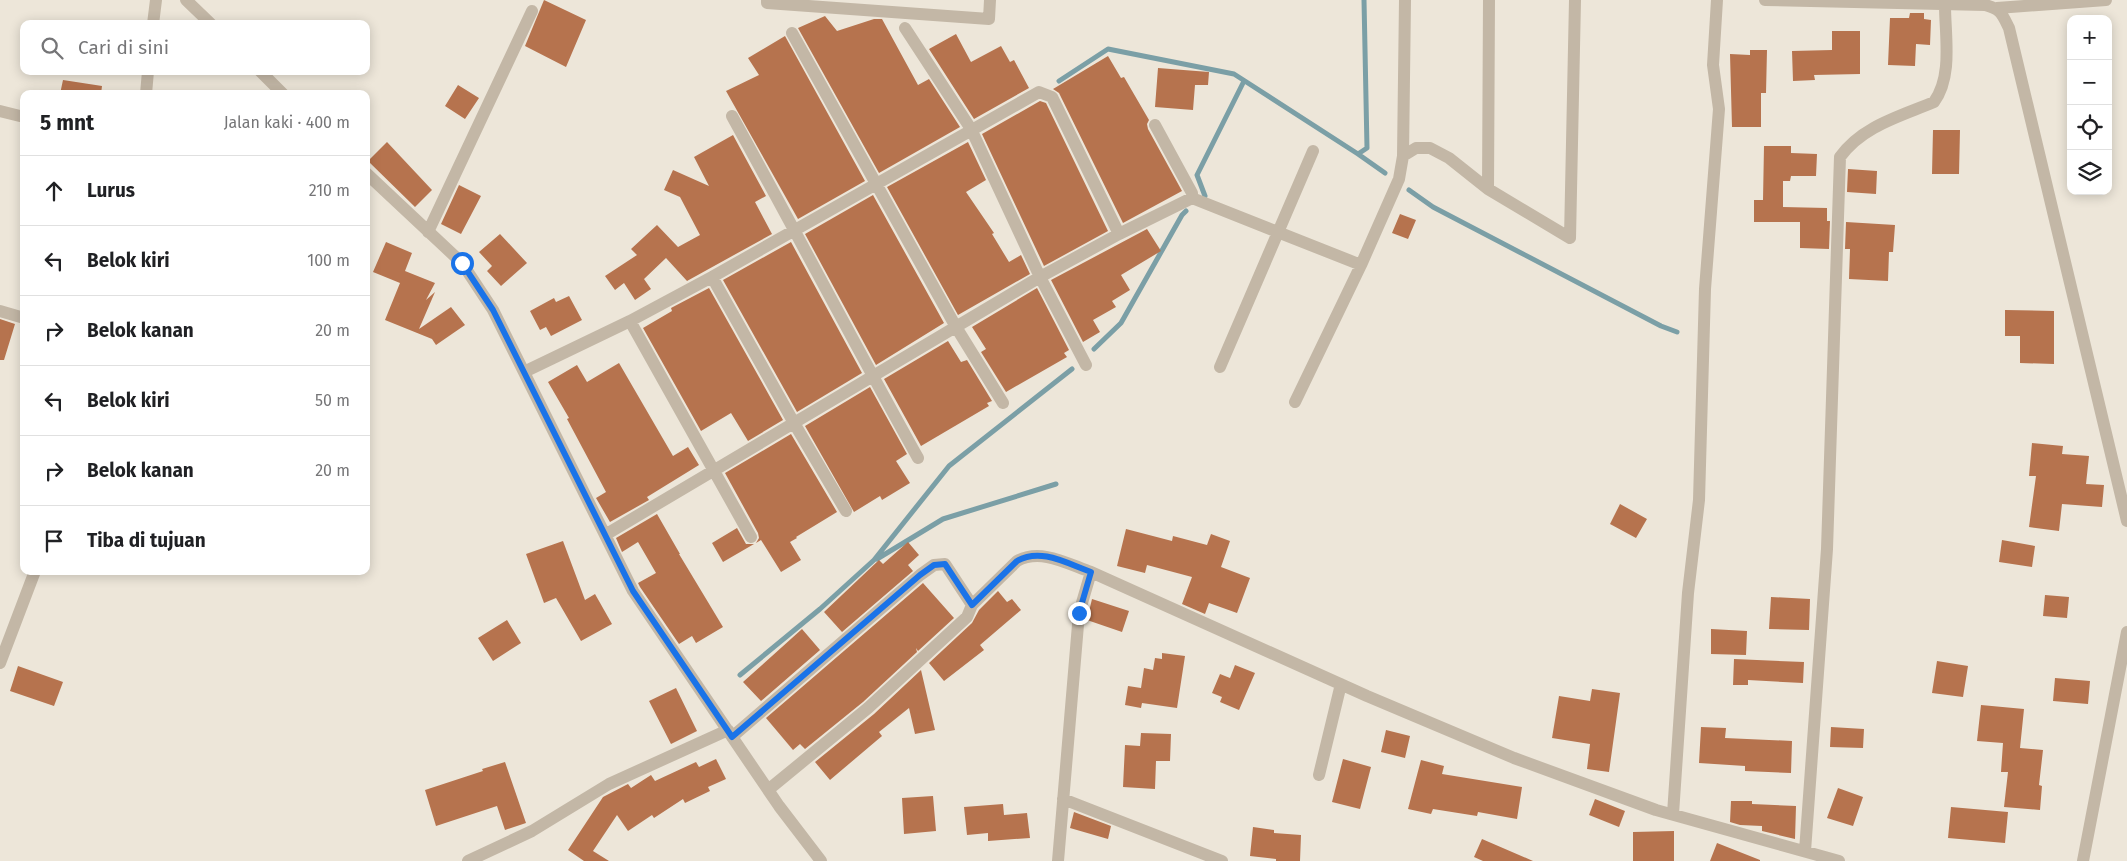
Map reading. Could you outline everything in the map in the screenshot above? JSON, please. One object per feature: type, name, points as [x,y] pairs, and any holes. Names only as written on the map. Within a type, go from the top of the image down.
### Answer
[{"type":"street","points":[[154,20],[156,0]]},
{"type":"street","points":[[186,0],[206,20]]},
{"type":"street","points":[[767,0],[767,3],[988,19],[990,0]]},
{"type":"street","points":[[1294,402],[1361,265],[1399,179],[1403,156],[1405,0]]},
{"type":"street","points":[[1488,190],[1490,0]]},
{"type":"street","points":[[1403,156],[1416,148],[1430,148],[1448,158],[1488,190],[1570,238],[1575,0]]},
{"type":"street","points":[[1673,814],[1688,593],[1699,500],[1705,290],[1719,109],[1713,65],[1717,0]]},
{"type":"street","points":[[1765,0],[1985,5],[1997,8],[2106,0]]},
{"type":"street","points":[[1805,851],[1827,549],[1840,157],[1850,143],[1863,133],[1934,102],[1941,93],[1946,71],[1945,5]]},
{"type":"street","points":[[1997,8],[2009,28],[2127,521]]},
{"type":"street","points":[[428,232],[532,12]]},
{"type":"street","points":[[905,28],[971,129],[1040,277],[1086,365]]},
{"type":"street","points":[[792,34],[956,327],[1003,403]]},
{"type":"street","points":[[146,90],[148,75]]},
{"type":"street","points":[[264,75],[279,90]]},
{"type":"street","points":[[524,372],[630,321],[712,277],[1039,92],[1052,97],[1119,234]]},
{"type":"street","points":[[0,111],[20,116]]},
{"type":"street","points":[[732,116],[795,230],[872,377],[918,458]]},
{"type":"street","points":[[1155,125],[1192,193],[1192,198]]},
{"type":"street","points":[[1220,367],[1313,152]]},
{"type":"street","points":[[370,177],[462,263],[493,310],[633,591],[768,790],[822,861]]},
{"type":"street","points":[[606,535],[1040,277],[1119,234],[1192,198],[1361,265]]},
{"type":"street","points":[[712,277],[846,511]]},
{"type":"street","points":[[0,311],[20,317]]},
{"type":"street","points":[[630,321],[751,537]]},
{"type":"street","points":[[768,790],[868,708],[967,617],[972,605],[1017,561],[1024,557],[1040,556],[1054,558],[1091,572],[1514,758],[1673,814],[1839,861]]},
{"type":"street","points":[[468,861],[532,831],[609,784],[730,734],[934,565],[945,564],[972,605]]},
{"type":"street","points":[[1058,861],[1079,613],[1091,572]]},
{"type":"street","points":[[0,663],[33,575]]},
{"type":"street","points":[[2083,861],[2127,632]]},
{"type":"street","points":[[1319,775],[1342,684]]},
{"type":"street","points":[[1064,799],[1222,861]]},
{"type":"building","points":[[544,0],[586,20],[566,67],[525,46]]},
{"type":"building","points":[[1910,13],[1924,13],[1924,19],[1931,20],[1930,45],[1916,44],[1915,66],[1888,65],[1890,18],[1909,18]]},
{"type":"building","points":[[825,16],[837,31],[874,19],[882,19],[918,85],[929,79],[960,127],[879,173],[798,28]]},
{"type":"building","points":[[1832,31],[1860,31],[1860,74],[1814,75],[1815,80],[1793,81],[1792,51],[1832,50]]},
{"type":"building","points":[[956,34],[971,62],[1001,46],[1010,62],[1014,60],[1029,88],[974,119],[929,49]]},
{"type":"building","points":[[785,36],[865,181],[798,219],[726,91],[759,75],[748,58]]},
{"type":"building","points":[[1750,50],[1767,50],[1766,93],[1761,93],[1761,127],[1732,127],[1730,54],[1750,55]]},
{"type":"building","points":[[1108,56],[1121,78],[1124,77],[1149,120],[1147,124],[1148,129],[1182,191],[1123,223],[1059,93],[1053,89]]},
{"type":"building","points":[[1158,68],[1209,72],[1208,85],[1195,85],[1193,110],[1155,107]]},
{"type":"building","points":[[63,80],[102,86],[102,90],[61,90]]},
{"type":"building","points":[[458,85],[479,98],[465,119],[445,106]]},
{"type":"building","points":[[1040,101],[1046,103],[1108,231],[1044,266],[982,134]]},
{"type":"building","points":[[1933,130],[1960,130],[1959,174],[1932,174]]},
{"type":"building","points":[[733,135],[766,196],[755,202],[772,234],[687,281],[666,258],[644,279],[651,289],[635,300],[624,283],[615,290],[605,276],[637,255],[631,249],[657,225],[678,247],[700,235],[680,197],[664,190],[673,170],[709,186],[694,157]]},
{"type":"building","points":[[387,142],[432,190],[415,207],[370,163],[370,159]]},
{"type":"building","points":[[968,142],[986,180],[966,192],[994,233],[992,234],[1009,262],[1021,255],[1030,274],[958,315],[887,187]]},
{"type":"building","points":[[1764,146],[1791,146],[1791,153],[1817,154],[1816,176],[1791,176],[1790,181],[1783,181],[1783,207],[1827,208],[1827,221],[1830,221],[1829,249],[1800,248],[1800,222],[1754,222],[1754,200],[1763,200]]},
{"type":"building","points":[[1848,169],[1877,171],[1876,194],[1847,192]]},
{"type":"building","points":[[459,185],[481,196],[461,234],[441,224]]},
{"type":"building","points":[[873,195],[944,323],[876,365],[805,234]]},
{"type":"building","points":[[1400,214],[1416,220],[1408,239],[1392,233]]},
{"type":"building","points":[[1846,222],[1895,225],[1893,252],[1889,252],[1888,281],[1849,279],[1850,249],[1845,249]]},
{"type":"building","points":[[1147,229],[1161,251],[1121,275],[1130,290],[1112,301],[1116,307],[1093,320],[1100,332],[1083,342],[1051,280]]},
{"type":"building","points":[[500,234],[527,263],[501,286],[487,271],[492,266],[479,252]]},
{"type":"building","points":[[386,242],[412,253],[405,271],[435,283],[426,300],[435,292],[419,329],[451,307],[465,325],[436,345],[432,339],[385,320],[400,283],[373,272]]},
{"type":"building","points":[[791,242],[862,373],[797,412],[723,280]]},
{"type":"building","points":[[709,288],[783,420],[748,441],[731,413],[701,431],[643,328],[672,311],[671,308]]},
{"type":"building","points":[[1037,288],[1069,350],[1064,353],[1067,357],[1006,392],[981,352],[986,349],[972,327]]},
{"type":"building","points":[[569,296],[582,320],[551,336],[546,327],[540,330],[530,311],[554,298],[556,302]]},
{"type":"building","points":[[2005,310],[2054,311],[2054,364],[2020,363],[2020,336],[2005,336]]},
{"type":"building","points":[[0,319],[15,324],[4,360],[0,360]]},
{"type":"building","points":[[948,341],[961,362],[967,360],[992,401],[987,403],[989,406],[921,446],[884,379]]},
{"type":"building","points":[[619,363],[673,456],[688,447],[699,465],[647,497],[649,500],[610,522],[596,498],[606,492],[567,419],[569,418],[548,382],[577,365],[587,382]]},
{"type":"building","points":[[870,387],[907,454],[896,461],[910,483],[882,500],[880,496],[854,512],[805,426]]},
{"type":"building","points":[[791,434],[837,512],[790,542],[801,560],[781,572],[761,540],[756,543],[759,538],[758,533],[725,473]]},
{"type":"building","points":[[2032,443],[2063,446],[2062,454],[2089,456],[2086,484],[2104,485],[2102,507],[2062,504],[2059,531],[2029,527],[2036,476],[2029,476]]},
{"type":"building","points":[[1620,504],[1647,519],[1636,538],[1610,524]]},
{"type":"building","points":[[657,514],[723,627],[696,643],[692,636],[679,644],[640,587],[638,583],[656,573],[638,542],[622,552],[616,538]]},
{"type":"building","points":[[737,528],[746,544],[754,544],[723,562],[712,543]]},
{"type":"building","points":[[1126,529],[1172,541],[1173,536],[1207,545],[1211,534],[1230,541],[1221,567],[1250,578],[1237,613],[1209,603],[1205,614],[1182,604],[1192,577],[1147,565],[1145,573],[1117,566]]},
{"type":"building","points":[[2002,540],[2035,546],[2032,567],[1999,562]]},
{"type":"building","points":[[563,541],[585,600],[595,594],[612,624],[581,641],[556,598],[544,603],[526,554]]},
{"type":"building","points":[[908,542],[919,555],[908,565],[913,571],[842,632],[824,612],[879,560],[883,564]]},
{"type":"building","points":[[923,583],[954,618],[918,651],[916,648],[917,652],[863,702],[805,749],[800,744],[793,750],[766,718]]},
{"type":"building","points":[[998,591],[1007,602],[1012,599],[1021,610],[980,645],[984,650],[944,681],[929,663],[972,623],[979,610]]},
{"type":"building","points":[[2045,595],[2069,597],[2067,618],[2043,616]]},
{"type":"building","points":[[1771,597],[1810,599],[1809,630],[1769,629]]},
{"type":"building","points":[[1092,599],[1129,611],[1122,632],[1087,620]]},
{"type":"building","points":[[507,620],[521,643],[493,661],[478,638]]},
{"type":"building","points":[[802,629],[820,650],[761,701],[743,682]]},
{"type":"building","points":[[1711,629],[1747,631],[1746,655],[1711,654]]},
{"type":"building","points":[[1162,653],[1185,656],[1177,708],[1142,703],[1141,708],[1125,705],[1128,686],[1141,688],[1144,668],[1153,670],[1155,658],[1162,659]]},
{"type":"building","points":[[1734,659],[1804,662],[1803,683],[1748,680],[1748,685],[1733,685]]},
{"type":"building","points":[[1937,661],[1968,666],[1963,697],[1932,693]]},
{"type":"building","points":[[1235,665],[1255,673],[1239,710],[1220,702],[1222,697],[1212,693],[1220,674],[1230,678]]},
{"type":"building","points":[[18,666],[63,682],[54,706],[10,691]]},
{"type":"building","points":[[921,670],[935,730],[915,734],[909,708],[879,732],[882,736],[830,780],[815,762],[874,714]]},
{"type":"building","points":[[2055,678],[2090,681],[2088,704],[2053,701]]},
{"type":"building","points":[[676,688],[697,731],[671,744],[649,701]]},
{"type":"building","points":[[1592,689],[1620,693],[1609,772],[1587,769],[1590,744],[1552,738],[1559,696],[1590,701]]},
{"type":"building","points":[[1981,705],[2024,709],[2020,748],[2043,750],[2039,785],[2042,786],[2040,810],[2004,807],[2008,772],[2001,772],[2003,743],[1977,741]]},
{"type":"building","points":[[1701,727],[1726,728],[1725,738],[1792,741],[1791,773],[1745,771],[1745,766],[1699,763]]},
{"type":"building","points":[[1831,727],[1864,729],[1863,748],[1830,747]]},
{"type":"building","points":[[1386,730],[1410,736],[1405,758],[1381,752]]},
{"type":"building","points":[[1141,733],[1171,734],[1170,761],[1156,761],[1155,789],[1123,787],[1125,745],[1140,746]]},
{"type":"building","points":[[716,759],[726,779],[708,787],[710,791],[685,803],[683,799],[654,818],[652,815],[628,831],[617,815],[593,851],[609,861],[584,861],[568,850],[603,797],[628,784],[631,788],[651,775],[655,781],[696,762],[699,767]]},
{"type":"building","points":[[1343,759],[1371,767],[1360,809],[1332,802]]},
{"type":"building","points":[[1421,760],[1444,766],[1442,774],[1522,787],[1517,819],[1478,812],[1477,816],[1433,809],[1431,814],[1408,809]]},
{"type":"building","points":[[505,762],[526,823],[505,830],[497,806],[436,826],[425,790]]},
{"type":"building","points":[[1838,788],[1863,797],[1853,826],[1827,818]]},
{"type":"building","points":[[933,796],[936,831],[904,834],[902,798]]},
{"type":"building","points":[[1595,799],[1625,811],[1619,827],[1589,815]]},
{"type":"building","points":[[1731,801],[1752,801],[1752,804],[1796,806],[1795,839],[1762,831],[1762,826],[1740,825],[1730,822]]},
{"type":"building","points":[[1003,804],[1004,815],[1027,813],[1030,838],[988,841],[988,833],[967,835],[964,807]]},
{"type":"building","points":[[1951,807],[2008,812],[2005,843],[1948,838]]},
{"type":"building","points":[[1074,812],[1111,826],[1108,839],[1070,828]]},
{"type":"building","points":[[1253,827],[1274,830],[1274,833],[1301,835],[1300,861],[1276,861],[1276,859],[1250,856]]},
{"type":"building","points":[[1674,831],[1674,861],[1633,861],[1633,832]]},
{"type":"building","points":[[1482,839],[1533,861],[1483,861],[1474,857]]},
{"type":"building","points":[[1717,843],[1760,860],[1760,861],[1710,861]]},
{"type":"waterway","points":[[1364,0],[1367,148],[1358,154],[1385,173]]},
{"type":"waterway","points":[[1059,81],[1108,49],[1234,74],[1358,154]]},
{"type":"waterway","points":[[1205,196],[1197,175],[1244,81]]},
{"type":"waterway","points":[[1409,190],[1433,207],[1661,326],[1677,332]]},
{"type":"waterway","points":[[1094,349],[1121,323],[1186,211]]},
{"type":"waterway","points":[[740,675],[820,609],[874,560],[949,466],[1072,369]]},
{"type":"waterway","points":[[877,559],[943,519],[1056,484]]},
{"type":"route","points":[[462,263],[493,310],[633,591],[732,737],[934,565],[945,564],[972,605],[1017,561],[1031,556],[1054,558],[1091,572],[1079,613]]}]
